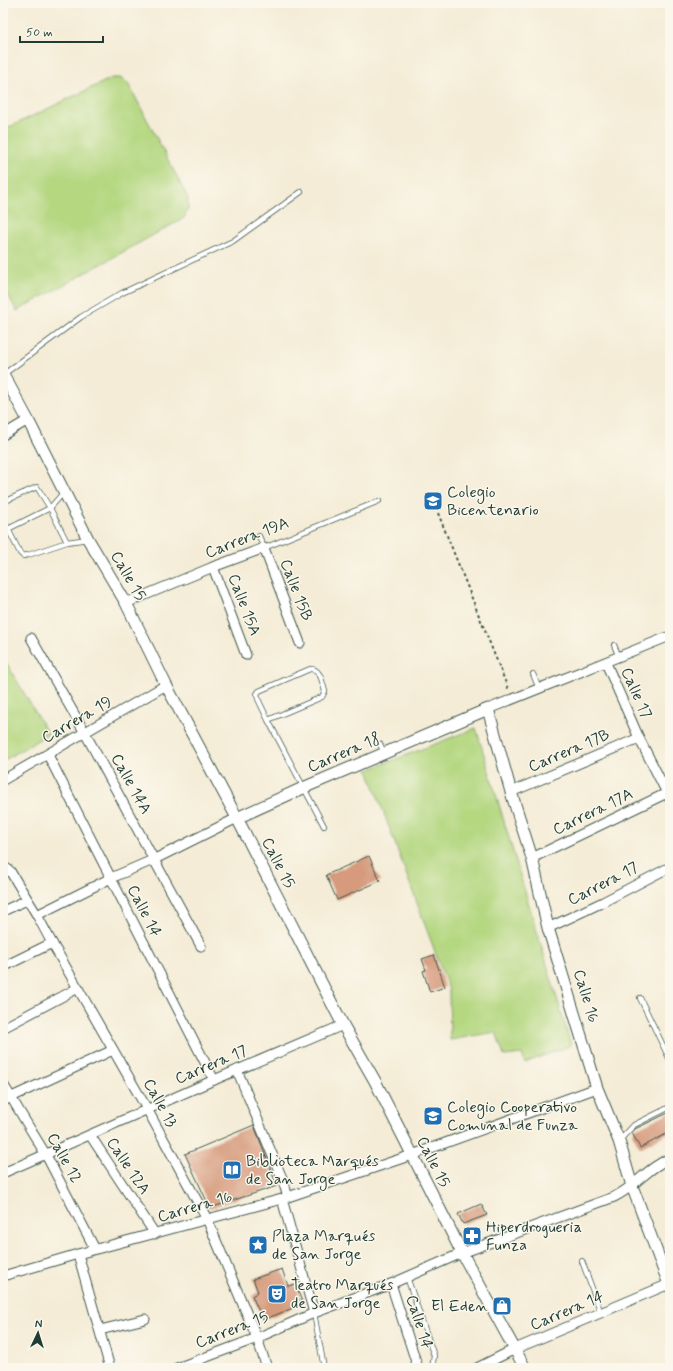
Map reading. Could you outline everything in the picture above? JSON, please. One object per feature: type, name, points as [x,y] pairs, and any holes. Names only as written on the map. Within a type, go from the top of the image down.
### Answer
[{"type":"street","name":"Calle 15","points":[[3,374],[88,539],[126,603],[166,685],[237,818],[343,1025],[375,1081],[462,1253],[525,1368]]},
{"type":"street","points":[[3,435],[28,420]]},
{"type":"street","name":"Carrera 19A","points":[[126,603],[213,567],[264,548]]},
{"type":"street","name":"Calle 15B","points":[[264,548],[300,643]]},
{"type":"street","name":"Calle 15A","points":[[213,567],[246,655]]},
{"type":"street","name":"Carrera 18","points":[[38,915],[111,878],[155,859],[382,749],[606,663],[670,636]]},
{"type":"street","name":"Calle 14A","points":[[31,638],[202,946]]},
{"type":"street","name":"Calle 17","points":[[606,663],[639,738],[668,796]]},
{"type":"street","name":"Carrera 19","points":[[3,780],[166,685]]},
{"type":"street","name":"Calle 16","points":[[488,709],[511,792],[532,858],[548,928],[597,1088],[619,1141],[632,1186],[670,1286]]},
{"type":"street","name":"Carrera 17B","points":[[511,792],[639,738]]},
{"type":"street","name":"Calle 14","points":[[48,755],[214,1080]]},
{"type":"street","name":"Carrera 17A","points":[[532,858],[668,796]]},
{"type":"street","name":"Calle 13","points":[[3,866],[10,871],[27,900],[38,915],[52,943],[147,1109],[207,1219],[257,1338],[267,1368]]},
{"type":"street","name":"Carrera 17","points":[[548,928],[603,902],[670,867]]},
{"type":"street","points":[[3,910],[27,900]]},
{"type":"street","points":[[3,966],[52,943]]},
{"type":"street","points":[[3,1028],[78,988]]},
{"type":"street","name":"Carrera 17","points":[[3,1173],[90,1136],[147,1109],[343,1025]]},
{"type":"street","points":[[7,1099],[113,1050]]},
{"type":"street","points":[[237,1070],[282,1178],[285,1198],[314,1313]]},
{"type":"street","name":"Calle 12","points":[[3,1084],[7,1099],[46,1155],[95,1249]]},
{"type":"street","name":"Carrera 16","points":[[3,1276],[95,1249],[285,1198],[412,1155],[597,1088]]},
{"type":"street","name":"Calle 12A","points":[[90,1136],[155,1234]]},
{"type":"street","name":"Carrera 15","points":[[177,1368],[257,1338],[314,1313],[391,1284],[462,1253],[614,1197],[632,1186],[642,1176],[657,1165],[670,1158]]},
{"type":"street","points":[[78,1254],[110,1368]]},
{"type":"street","name":"Calle 14","points":[[391,1284],[418,1368]]},
{"type":"street","name":"Carrera 14","points":[[477,1368],[515,1349],[670,1286]]},
{"type":"street","points":[[100,1330],[145,1319]]},
{"type":"lane","points":[[3,374],[81,317],[122,293],[233,241],[301,192]]},
{"type":"lane","points":[[3,502],[38,487],[67,542]]},
{"type":"lane","points":[[8,529],[50,508],[64,492]]},
{"type":"lane","name":"Carrera 19A","points":[[264,548],[379,501]]},
{"type":"lane","points":[[3,519],[20,553],[23,556],[67,542],[88,539]]},
{"type":"lane","points":[[259,536],[264,548]]},
{"type":"lane","points":[[614,644],[619,657]]},
{"type":"lane","points":[[268,720],[322,697],[325,692],[318,671],[310,669],[259,691],[257,694],[268,720],[324,826]]},
{"type":"lane","points":[[533,674],[539,689]]},
{"type":"lane","points":[[640,998],[670,1060]]},
{"type":"lane","points":[[619,1141],[634,1125],[670,1107]]},
{"type":"lane","points":[[582,1261],[601,1313]]},
{"type":"lane","points":[[407,1277],[434,1356],[432,1368]]},
{"type":"lane","points":[[314,1313],[324,1368]]},
{"type":"path","points":[[438,514],[507,685]]},
{"type":"green space","points":[[112,78],[120,78],[128,83],[188,198],[188,209],[184,218],[17,311],[3,286],[3,130]]},
{"type":"green space","points":[[3,657],[48,734],[3,761]]},
{"type":"green space","points":[[476,728],[571,1045],[525,1063],[522,1054],[504,1056],[496,1032],[450,1040],[449,990],[368,770]]},
{"type":"building","points":[[369,856],[380,881],[337,900],[326,875]]},
{"type":"building","points":[[434,955],[445,987],[430,992],[423,971],[426,970],[422,959]]},
{"type":"building","points":[[670,1112],[670,1132],[640,1148],[632,1133],[635,1129]]},
{"type":"building","name":"Biblioteca Marqués de San Jorge","points":[[254,1125],[277,1186],[210,1208],[185,1154]]},
{"type":"building","points":[[481,1204],[487,1215],[463,1224],[458,1214]]},
{"type":"building","name":"Teatro Marqués de San Jorge","points":[[282,1269],[288,1286],[295,1284],[303,1304],[263,1320],[252,1296],[258,1292],[253,1279]]},
{"type":"place","name":"Colegio Bicentenario","points":[[433,501]]},
{"type":"place","name":"Colegio Cooperativo Comunal de Funza","points":[[433,1116]]},
{"type":"place","name":"Biblioteca Marqués de San Jorge","points":[[232,1170]]},
{"type":"place","name":"Hiperdrogueria Funza","points":[[472,1236]]},
{"type":"place","name":"Plaza Marqués de San Jorge","points":[[258,1245]]},
{"type":"place","name":"Teatro Marqués de San Jorge","points":[[277,1294]]},
{"type":"place","name":"El Eden","points":[[502,1306]]}]
